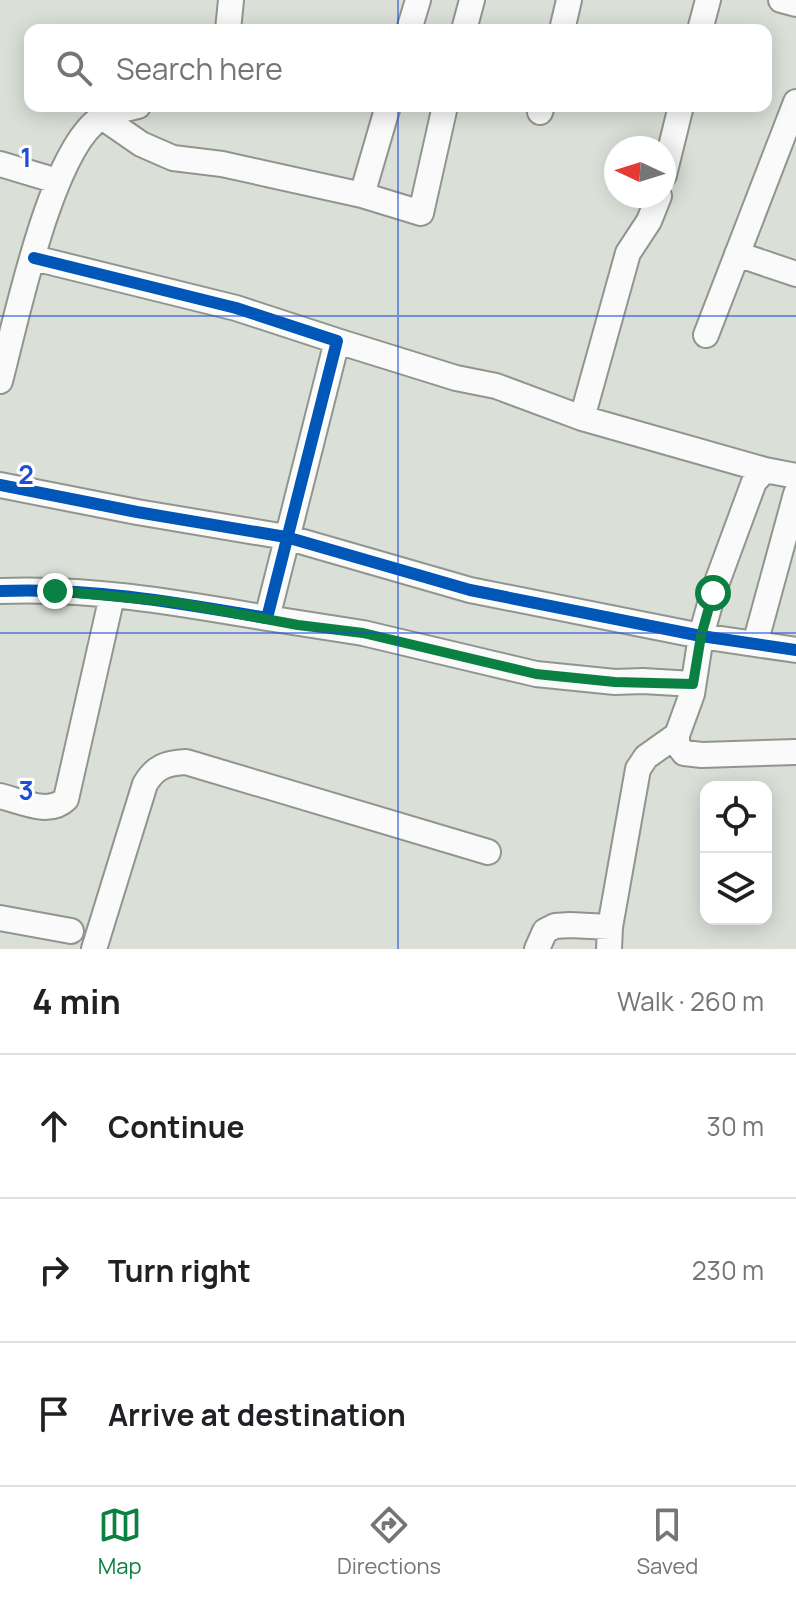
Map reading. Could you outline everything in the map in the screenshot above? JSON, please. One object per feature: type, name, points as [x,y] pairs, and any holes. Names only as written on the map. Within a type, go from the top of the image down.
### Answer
[{"type":"street","points":[[411,24],[418,0]]},
{"type":"street","points":[[466,24],[472,0]]},
{"type":"street","points":[[563,24],[569,0]]},
{"type":"street","points":[[702,24],[708,0]]},
{"type":"street","points":[[781,0],[796,4]]},
{"type":"street","points":[[228,24],[229,1]]},
{"type":"street","points":[[706,335],[796,102]]},
{"type":"street","points":[[0,381],[57,181],[86,133],[102,117],[118,112]]},
{"type":"street","points":[[362,195],[386,112]]},
{"type":"street","points":[[102,117],[141,144],[173,158],[222,164],[362,195],[421,213],[444,112]]},
{"type":"street","points":[[674,136],[680,112]]},
{"type":"street","points":[[0,164],[57,181]]},
{"type":"street","points":[[582,418],[628,253],[656,208]]},
{"type":"street","points":[[737,254],[796,274]]},
{"type":"street","points":[[34,258],[236,308],[456,378],[496,386],[582,418],[796,476]]},
{"type":"street","points":[[267,618],[337,341]]},
{"type":"street","points":[[765,470],[754,482],[713,593],[677,744],[684,753],[702,755],[796,752]]},
{"type":"street","points":[[0,485],[286,537],[470,590],[701,636],[796,650]]},
{"type":"street","points":[[755,644],[796,494]]},
{"type":"street","points":[[0,591],[28,589],[173,602],[363,633],[536,674],[615,682],[693,684]]},
{"type":"street","points":[[0,796],[49,808],[58,806],[66,799],[112,596]]},
{"type":"street","points":[[537,949],[545,931],[555,926],[610,938],[638,769],[646,757],[677,735]]},
{"type":"street","points":[[94,949],[145,784],[153,771],[168,763],[186,762],[488,852]]},
{"type":"street","points":[[0,918],[71,931]]},
{"type":"cycle path","points":[[0,591],[101,594],[267,618],[337,341],[236,308],[34,258]]},
{"type":"cycle path","points":[[0,485],[286,537],[470,590],[701,636],[796,650]]},
{"type":"route","points":[[55,591],[173,602],[298,625],[363,633],[536,674],[615,682],[693,684],[701,636],[713,593]]}]
